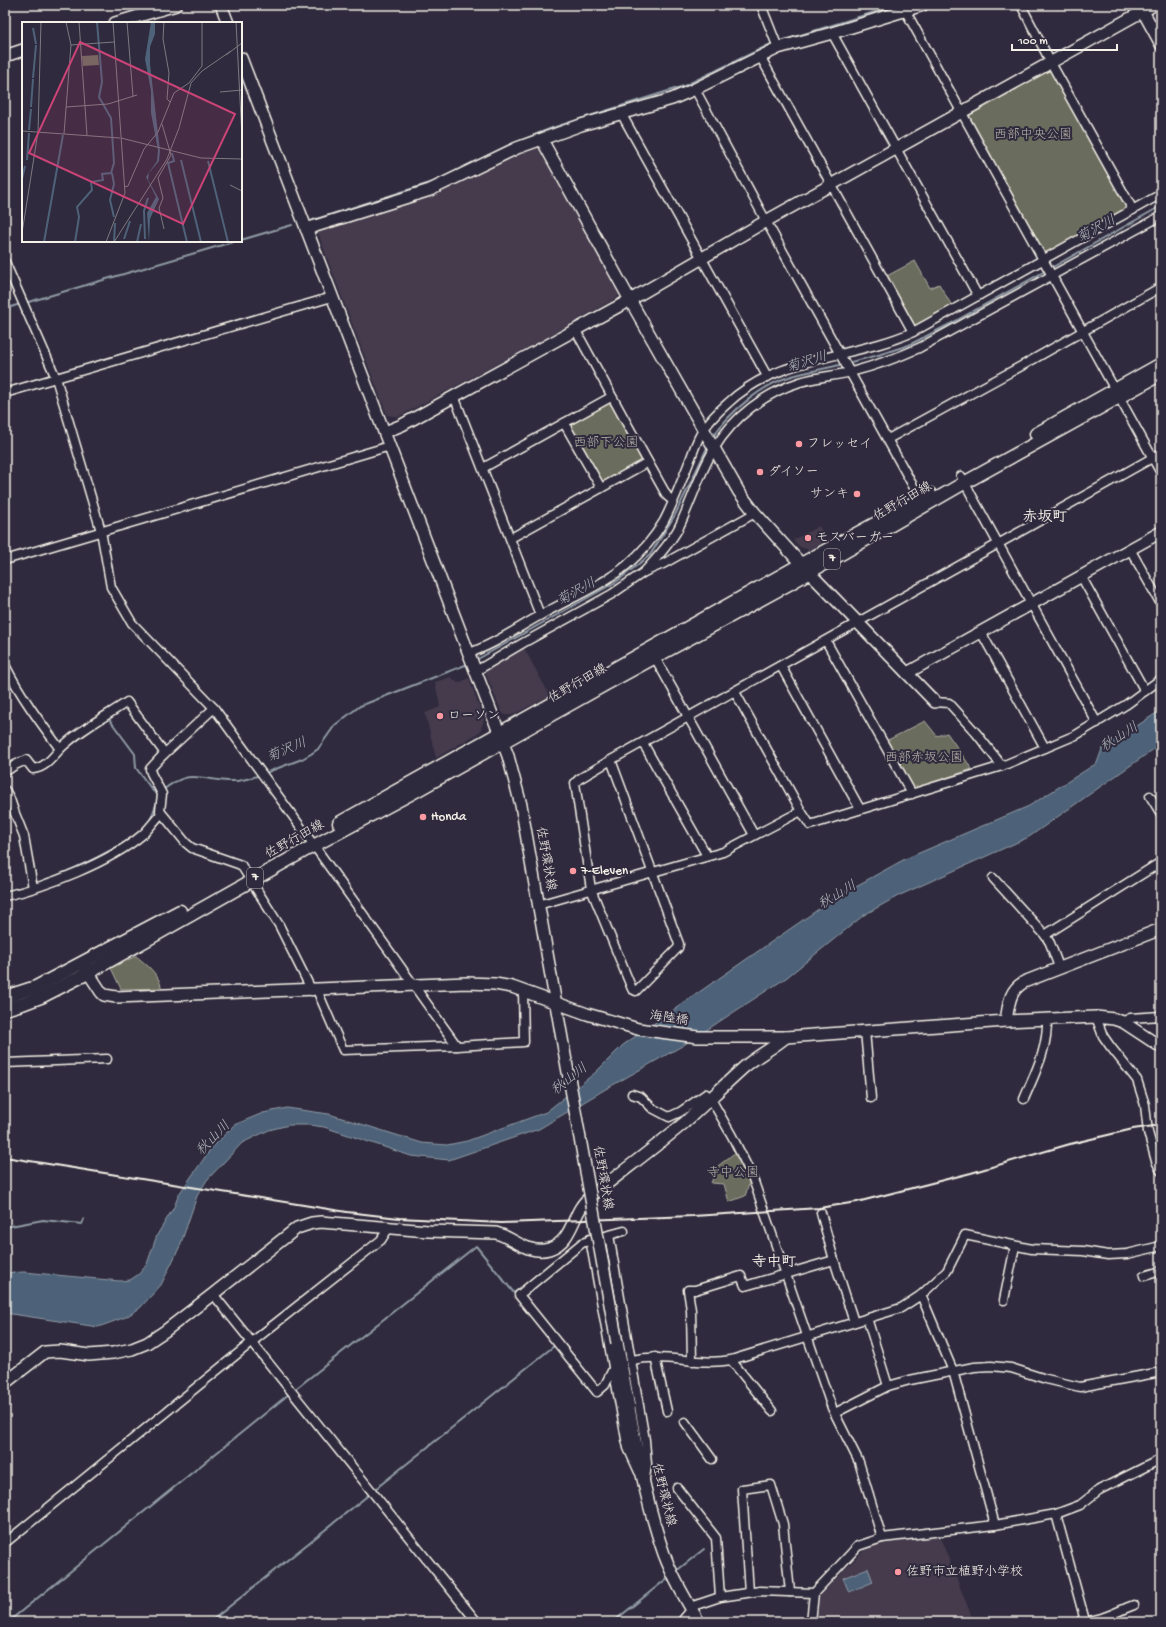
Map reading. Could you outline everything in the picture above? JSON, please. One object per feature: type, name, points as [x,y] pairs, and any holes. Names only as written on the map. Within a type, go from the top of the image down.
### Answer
[{"type":"main road","name":"佐野行田線","points":[[5,1009],[41,997],[86,968],[312,842],[416,791],[501,737],[1116,394],[1161,364]]},
{"type":"main road","name":"佐野行田線","points":[[1116,394],[1161,374]]},
{"type":"main road","name":"佐野行田線","points":[[5,997],[86,968]]},
{"type":"street","points":[[118,22],[176,5]]},
{"type":"street","points":[[221,5],[228,22]]},
{"type":"street","points":[[761,5],[778,48]]},
{"type":"street","points":[[306,229],[430,190],[518,148],[581,125],[695,90],[778,48],[923,5]]},
{"type":"street","points":[[1021,5],[1050,63],[1133,210]]},
{"type":"street","points":[[384,432],[402,424],[630,300],[766,221],[1050,63],[1141,8],[1154,5]]},
{"type":"street","points":[[1141,8],[1161,44]]},
{"type":"street","points":[[905,10],[960,113],[1161,473]]},
{"type":"street","points":[[832,33],[895,149],[978,296]]},
{"type":"street","points":[[5,56],[22,50]]},
{"type":"street","points":[[760,56],[913,332]]},
{"type":"street","name":"佐野環状線","points":[[242,61],[501,737],[516,783],[617,1343],[650,1510],[665,1556],[698,1622]]},
{"type":"street","points":[[695,90],[766,221],[923,502]]},
{"type":"street","points":[[621,113],[767,376]]},
{"type":"street","points":[[542,140],[630,300],[739,492],[755,513],[857,623],[935,702],[949,703],[977,734],[1002,766]]},
{"type":"street","points":[[472,662],[490,644],[603,580],[629,563],[644,549],[658,531],[704,431],[729,402],[767,376],[795,365],[842,357],[913,332],[1044,261],[1161,194]]},
{"type":"street","points":[[472,662],[517,646],[612,594],[644,572],[654,562],[677,530],[713,448],[739,418],[753,406],[776,392],[802,382],[895,359],[919,348],[1161,216]]},
{"type":"street","points":[[5,262],[56,378],[101,531],[111,587],[134,627],[214,708],[312,842],[457,1046]]},
{"type":"street","points":[[888,439],[1018,368],[1161,287]]},
{"type":"street","points":[[5,393],[332,297]]},
{"type":"street","points":[[575,329],[611,397],[667,496],[673,501]]},
{"type":"street","points":[[454,396],[540,615]]},
{"type":"street","points":[[483,468],[611,397]]},
{"type":"street","points":[[564,423],[601,488]]},
{"type":"street","points":[[5,560],[390,446]]},
{"type":"street","points":[[611,760],[679,944],[678,948],[636,991],[632,989],[591,890],[575,783],[579,779],[611,760],[1161,453]]},
{"type":"street","points":[[511,538],[648,462]]},
{"type":"street","points":[[962,480],[1097,723]]},
{"type":"street","points":[[644,572],[663,564],[755,513]]},
{"type":"street","points":[[907,673],[1161,532]]},
{"type":"street","points":[[1130,549],[1161,604]]},
{"type":"street","points":[[1081,576],[1144,691]]},
{"type":"street","points":[[981,632],[1045,748]]},
{"type":"street","points":[[826,641],[912,794]]},
{"type":"street","points":[[652,653],[754,835]]},
{"type":"street","points":[[5,665],[29,706],[60,749]]},
{"type":"street","points":[[781,666],[860,809]]},
{"type":"street","points":[[735,692],[810,825],[1002,766],[1076,735],[1097,723],[1161,679]]},
{"type":"street","points":[[5,772],[24,760],[28,762],[33,769],[39,768],[53,757],[60,749],[92,724],[127,702],[163,751],[164,754],[162,756]]},
{"type":"street","points":[[214,708],[150,769],[160,791],[161,814],[192,848],[241,865],[279,925],[314,990],[343,1050],[524,1042],[524,991]]},
{"type":"street","points":[[643,743],[706,856]]},
{"type":"street","points":[[5,790],[24,836],[33,888]]},
{"type":"street","points":[[1150,796],[1161,814]]},
{"type":"street","points":[[538,905],[723,852],[801,811]]},
{"type":"street","points":[[5,896],[68,876],[118,851],[142,835],[161,814]]},
{"type":"street","points":[[1045,935],[1161,862]]},
{"type":"street","points":[[993,878],[1045,935],[1050,943],[1059,967]]},
{"type":"street","points":[[1006,1020],[1009,1004],[1015,988],[1024,982],[1059,967],[1161,929]]},
{"type":"street","name":"海陸橋","points":[[86,968],[97,987],[104,995],[116,997],[415,987],[467,983],[495,984],[512,987],[618,1024],[638,1029],[718,1038],[786,1037],[865,1030],[1047,1018],[1096,1017],[1114,1019],[1123,1022]]},
{"type":"street","points":[[1161,1016],[1130,1018],[1123,1022],[1161,1047]]},
{"type":"street","points":[[1096,1017],[1103,1036],[1137,1080],[1145,1105],[1148,1132],[1161,1171]]},
{"type":"street","points":[[1024,1098],[1045,1045],[1047,1035],[1047,1018]]},
{"type":"street","points":[[865,1030],[871,1098]]},
{"type":"street","points":[[5,1383],[45,1352],[60,1351],[89,1355],[113,1353],[132,1349],[147,1343],[213,1294],[296,1228],[304,1224],[321,1222],[388,1229],[496,1233],[506,1236],[520,1245],[534,1250],[549,1248],[559,1244],[571,1227],[583,1202],[667,1137],[754,1059],[786,1037]]},
{"type":"street","points":[[5,1063],[106,1059]]},
{"type":"street","points":[[632,1094],[641,1097],[652,1108],[669,1117],[680,1112],[706,1094],[711,1099],[732,1136],[752,1176],[835,1413],[859,1462],[882,1538]]},
{"type":"street","points":[[821,1213],[854,1322]]},
{"type":"street","points":[[5,1543],[252,1342],[381,1240],[388,1229]]},
{"type":"street","points":[[613,1369],[605,1385],[597,1392],[519,1295],[582,1243],[590,1239],[624,1231]]},
{"type":"street","points":[[609,1235],[645,1440],[647,1464],[644,1481]]},
{"type":"street","points":[[632,1360],[655,1357],[692,1362],[720,1362],[731,1360],[808,1338],[901,1308],[921,1295],[947,1271],[965,1235],[1032,1249],[1083,1251],[1115,1255],[1161,1246]]},
{"type":"street","points":[[590,1239],[628,1448],[644,1481]]},
{"type":"street","points":[[559,1244],[567,1254]]},
{"type":"street","points":[[1004,1300],[1015,1246]]},
{"type":"street","points":[[692,1362],[688,1290],[741,1276],[745,1286],[834,1260]]},
{"type":"street","points":[[1144,1276],[1161,1271]]},
{"type":"street","points":[[213,1294],[477,1622]]},
{"type":"street","points":[[921,1295],[953,1371],[995,1525]]},
{"type":"street","points":[[867,1318],[888,1386]]},
{"type":"street","points":[[655,1357],[667,1411]]},
{"type":"street","points":[[731,1360],[772,1410]]},
{"type":"street","points":[[835,1413],[888,1386],[953,1371],[991,1366],[1011,1368],[1046,1380],[1080,1387],[1161,1372]]},
{"type":"street","points":[[685,1422],[712,1459]]},
{"type":"street","points":[[812,1622],[814,1593],[858,1546],[882,1538],[995,1525],[1056,1514],[1080,1505],[1099,1490],[1161,1459]]},
{"type":"street","points":[[749,1592],[742,1489],[771,1485],[783,1524],[790,1592]]},
{"type":"street","points":[[677,1488],[716,1538],[720,1597]]},
{"type":"street","points":[[1056,1514],[1084,1617],[1080,1622]]},
{"type":"street","points":[[681,1622],[690,1608],[720,1597],[760,1591],[814,1593]]},
{"type":"street","points":[[1080,1622],[1090,1622],[1100,1619],[1134,1605]]},
{"type":"shaded area","points":[[536,146],[541,148],[620,292],[618,297],[546,338],[398,417],[387,415],[318,233],[321,228],[443,190],[518,152]]},
{"type":"shaded area","points":[[819,526],[827,540],[810,550],[800,547],[793,540]]},
{"type":"shaded area","points":[[523,646],[550,696],[512,715],[505,715],[502,713],[485,672],[487,667]]},
{"type":"shaded area","points":[[451,677],[458,683],[469,678],[484,720],[480,732],[436,758],[425,713],[440,707],[435,682]]},
{"type":"shaded area","name":"佐野市立植野小学校","points":[[940,1537],[974,1622],[816,1622],[819,1596],[865,1549],[883,1543]]},
{"type":"green space","name":"西部中央公園","points":[[1049,71],[1053,73],[1126,205],[1124,210],[1047,252],[1042,250],[969,120],[970,115]]},
{"type":"green space","points":[[915,261],[930,288],[939,284],[952,306],[917,326],[912,325],[885,277]]},
{"type":"green space","name":"西部下公園","points":[[607,403],[612,405],[641,457],[641,462],[603,482],[600,482],[569,428],[570,424]]},
{"type":"green space","name":"西部赤坂公園","points":[[925,721],[937,736],[947,733],[972,769],[913,789],[886,741]]},
{"type":"green space","points":[[136,956],[155,974],[161,988],[121,989],[111,968]]},
{"type":"green space","name":"寺中公園","points":[[737,1151],[751,1178],[745,1196],[729,1202],[724,1184],[711,1183],[718,1166]]},
{"type":"water","name":"秋山川","points":[[1161,710],[1161,744],[1029,837],[898,896],[864,915],[786,978],[682,1046],[539,1129],[449,1160],[411,1156],[324,1127],[289,1125],[269,1130],[242,1143],[207,1180],[197,1196],[180,1246],[161,1285],[140,1308],[126,1317],[98,1327],[5,1313],[5,1273],[24,1272],[120,1281],[130,1280],[139,1274],[147,1264],[157,1235],[174,1207],[179,1194],[210,1150],[234,1125],[263,1113],[287,1108],[329,1114],[422,1143],[447,1145],[467,1141],[546,1112],[596,1072],[623,1045],[836,897],[905,859],[1029,806],[1097,763],[1102,749]]},
{"type":"water","points":[[868,1568],[873,1582],[849,1592],[843,1578]]},
{"type":"waterway","points":[[778,42],[897,5]]},
{"type":"waterway","points":[[313,220],[433,182],[509,145],[552,128],[684,86],[773,43]]},
{"type":"waterway","name":"菊沢川","points":[[1051,268],[1161,206]]},
{"type":"waterway","points":[[242,240],[292,225]]},
{"type":"waterway","points":[[25,303],[233,242]]},
{"type":"waterway","name":"菊沢川","points":[[847,363],[909,345],[1047,270]]},
{"type":"waterway","points":[[5,309],[20,304]]},
{"type":"waterway","name":"菊沢川","points":[[713,437],[737,409],[758,392],[770,385],[792,376],[843,364]]},
{"type":"waterway","name":"菊沢川","points":[[476,660],[616,582],[650,555],[675,515],[708,446]]},
{"type":"waterway","name":"菊沢川","points":[[265,773],[311,754],[318,749],[335,725],[360,706],[468,664]]},
{"type":"waterway","name":"菊沢川","points":[[105,720],[109,719],[135,754],[136,768],[153,791],[159,794]]},
{"type":"waterway","name":"菊沢川","points":[[66,748],[85,734]]},
{"type":"waterway","name":"菊沢川","points":[[162,791],[173,783],[191,777],[237,781],[261,775]]},
{"type":"waterway","points":[[150,821],[158,799]]},
{"type":"waterway","points":[[44,880],[90,861],[134,837]]},
{"type":"waterway","points":[[5,1227],[43,1220],[82,1224],[84,1219]]},
{"type":"waterway","points":[[531,1280],[578,1241]]},
{"type":"waterway","points":[[293,1391],[476,1246],[514,1293],[521,1288]]},
{"type":"waterway","points":[[374,1490],[554,1346]]},
{"type":"waterway","points":[[8,1622],[289,1394]]},
{"type":"waterway","points":[[210,1622],[371,1493]]},
{"type":"waterway","points":[[675,1572],[704,1549]]},
{"type":"waterway","points":[[613,1622],[670,1576]]},
{"type":"railway","points":[[5,1157],[347,1212],[399,1218],[501,1223],[693,1216],[819,1208],[857,1202],[971,1173],[1070,1144],[1133,1129],[1161,1125]]},
{"type":"place","name":"フレッセイ","points":[[799,444]]},
{"type":"place","name":"ダイソー","points":[[760,472]]},
{"type":"place","name":"サンキ","points":[[857,494]]},
{"type":"place","name":"モスバーガー","points":[[808,538]]},
{"type":"place","name":"ローソン","points":[[440,716]]},
{"type":"place","name":"Honda","points":[[423,817]]},
{"type":"place","name":"7-Eleven","points":[[573,871]]},
{"type":"place","name":"佐野市立植野小学校","points":[[898,1572]]},
{"type":"district","name":"赤坂町","points":[[1045,518]]},
{"type":"district","name":"寺中町","points":[[774,1263]]}]
